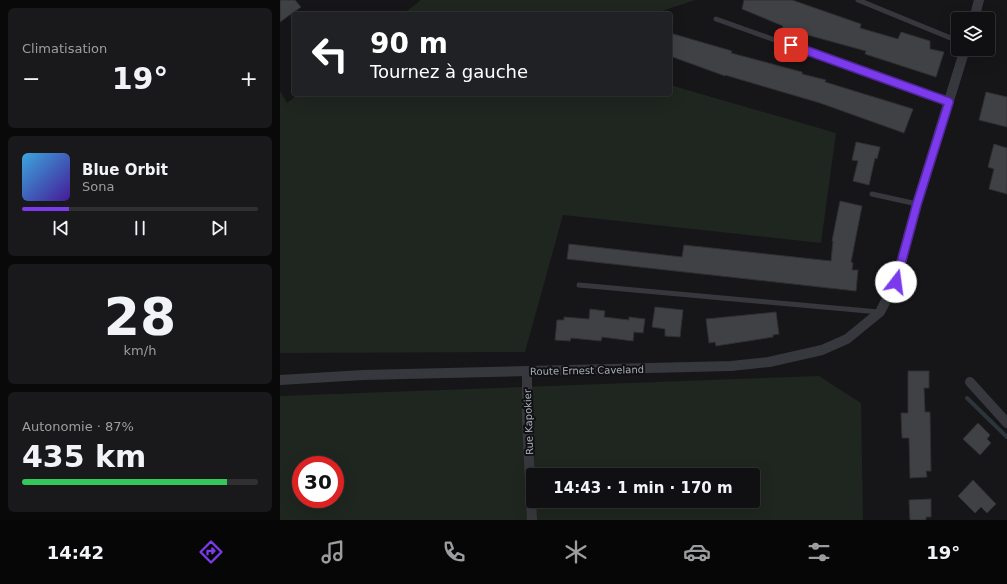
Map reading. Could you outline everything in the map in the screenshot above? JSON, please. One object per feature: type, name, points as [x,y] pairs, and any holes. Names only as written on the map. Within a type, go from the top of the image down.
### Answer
[{"type":"street","points":[[976,12],[979,0]]},
{"type":"street","points":[[880,312],[896,282],[917,204],[963,56]]},
{"type":"street","name":"Route Ernest Caveland","points":[[280,380],[363,375],[731,366],[769,362],[822,350],[847,339],[880,312]]},
{"type":"street","name":"Rue Kapokier","points":[[527,372],[527,421],[532,520]]},
{"type":"street","points":[[970,382],[1007,423]]},
{"type":"lane","points":[[858,0],[951,38]]},
{"type":"lane","points":[[716,19],[949,102]]},
{"type":"lane","points":[[872,194],[917,204]]},
{"type":"lane","points":[[579,284],[880,312]]},
{"type":"shaded area","points":[[421,0],[695,0],[659,12],[406,12]]},
{"type":"shaded area","points":[[672,86],[836,133],[821,243],[563,215],[525,352],[280,353],[280,91],[287,103],[296,96],[672,96]]},
{"type":"shaded area","points":[[819,376],[861,403],[863,520],[280,520],[280,396]]},
{"type":"building","points":[[280,0],[295,0],[301,7],[280,22]]},
{"type":"building","points":[[744,0],[792,0],[861,24],[860,28],[898,39],[901,32],[930,41],[930,49],[944,52],[936,77],[865,54],[866,51],[782,28],[783,26],[742,9]]},
{"type":"building","points":[[672,34],[732,51],[731,53],[802,72],[802,74],[826,80],[825,82],[913,109],[904,133],[820,103],[725,76],[672,57]]},
{"type":"building","points":[[986,92],[1007,97],[1007,127],[979,120]]},
{"type":"building","points":[[856,142],[880,147],[877,159],[875,158],[869,185],[853,181],[858,161],[852,160]]},
{"type":"building","points":[[994,144],[1007,148],[1007,194],[989,189],[994,169],[988,167]]},
{"type":"building","points":[[840,201],[862,206],[851,262],[853,263],[852,270],[858,270],[856,291],[567,259],[569,244],[682,257],[684,245],[831,261],[832,241]]},
{"type":"building","points":[[655,307],[683,310],[680,337],[665,336],[665,329],[652,327]]},
{"type":"building","points":[[590,309],[605,311],[604,317],[629,320],[629,317],[645,319],[643,333],[634,332],[633,341],[602,337],[601,341],[571,338],[570,341],[555,340],[557,320],[564,320],[564,317],[589,319]]},
{"type":"building","points":[[776,312],[779,334],[773,335],[773,337],[716,346],[715,342],[709,343],[706,319]]},
{"type":"building","points":[[908,371],[929,371],[929,388],[924,388],[925,412],[930,412],[931,471],[926,471],[927,477],[910,478],[909,438],[902,438],[901,413],[908,413]]},
{"type":"building","points":[[978,423],[990,435],[987,439],[991,443],[980,455],[963,439]]},
{"type":"building","points":[[973,480],[996,504],[987,513],[981,507],[975,513],[958,496]]},
{"type":"building","points":[[931,499],[931,517],[926,517],[926,520],[910,520],[909,500]]},
{"type":"waterway","points":[[967,398],[1007,437]]},
{"type":"route","points":[[791,45],[925,92],[949,102],[917,204],[896,282]]}]
